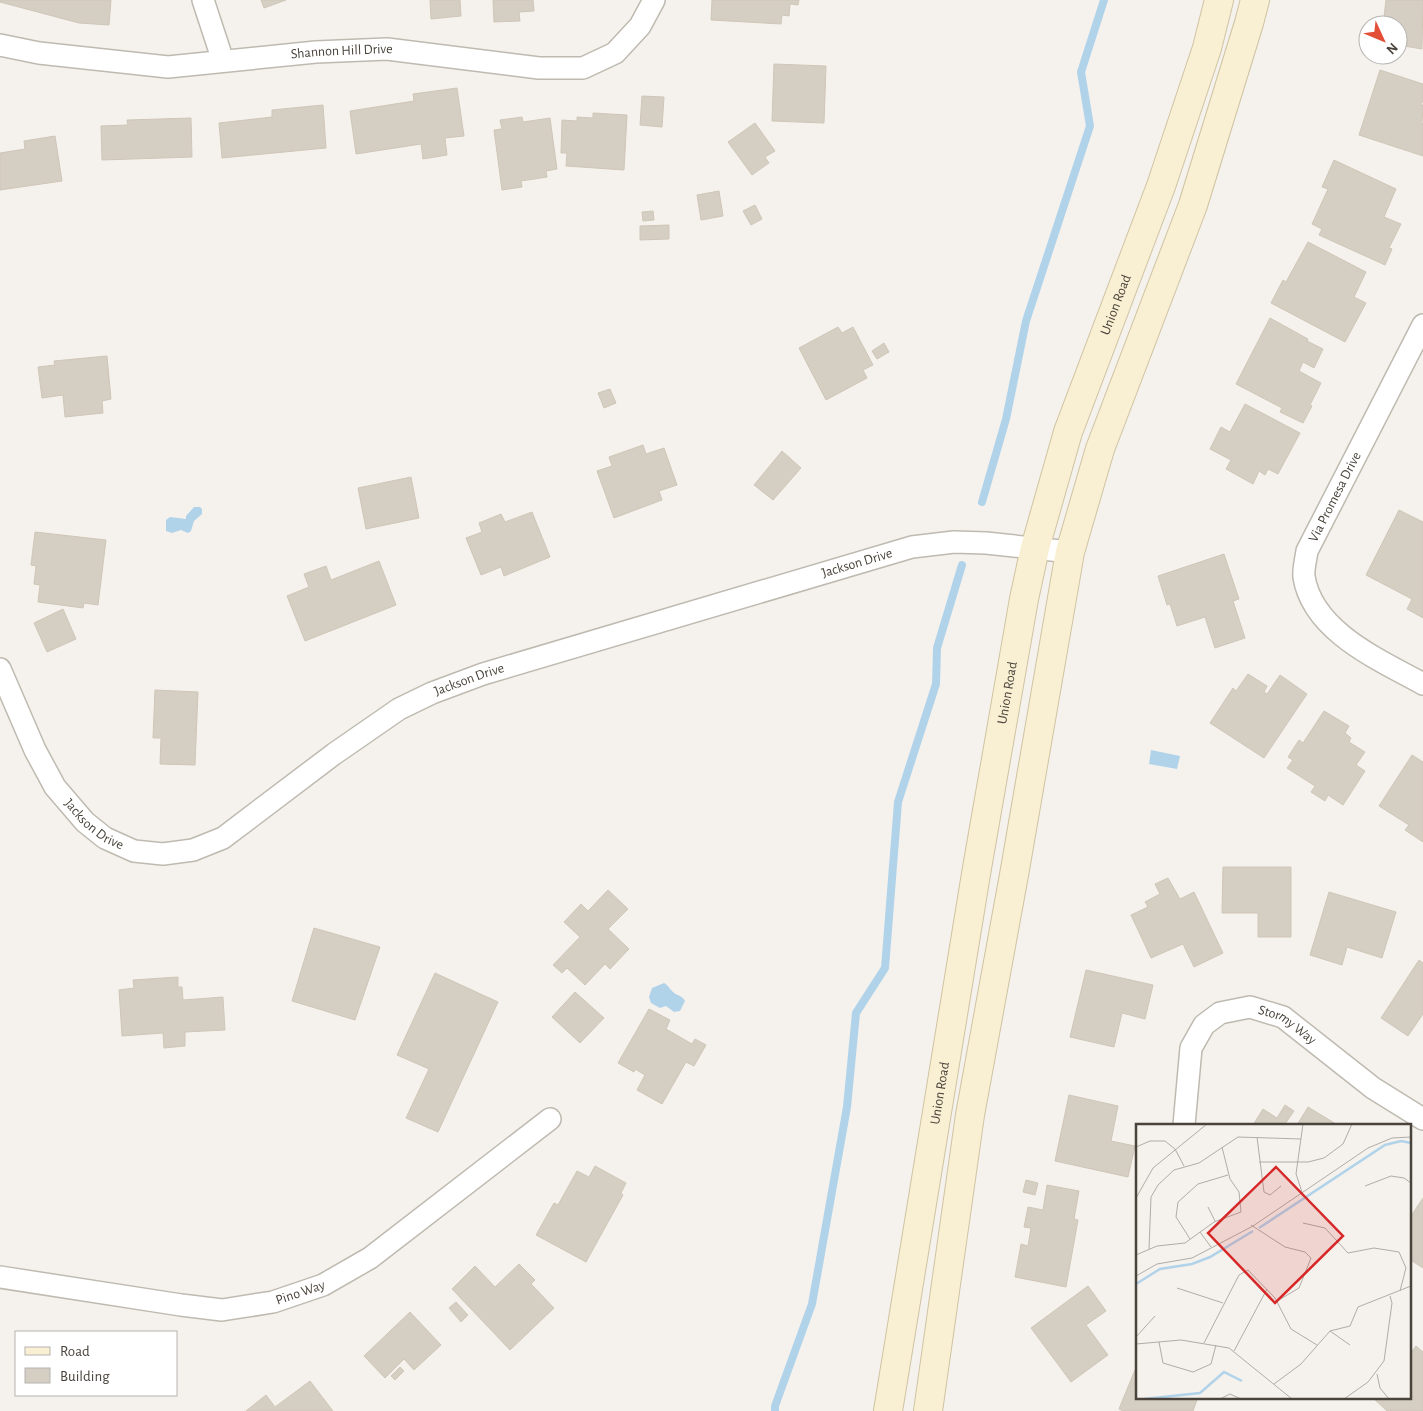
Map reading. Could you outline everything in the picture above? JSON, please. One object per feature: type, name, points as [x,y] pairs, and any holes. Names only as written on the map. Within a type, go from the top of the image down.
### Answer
[{"type":"main road","name":"Union Road","points":[[888,1411],[977,868],[1024,599],[1035,548],[1068,432],[1161,186],[1207,48],[1219,0]]},
{"type":"main road","points":[[928,1411],[970,1114],[1070,552],[1100,449],[1193,205],[1249,23],[1254,0]]},
{"type":"street","points":[[203,0],[223,60]]},
{"type":"street","name":"Shannon Hill Drive","points":[[0,45],[40,54],[168,67],[316,52],[387,49],[539,68],[583,68],[615,53],[640,26],[654,0]]},
{"type":"street","name":"Via Promesa Drive","points":[[1423,325],[1307,551],[1304,576],[1310,597],[1319,614],[1350,643],[1423,684]]},
{"type":"street","name":"Jackson Drive","points":[[0,669],[35,750],[55,787],[84,822],[105,838],[134,851],[163,854],[193,850],[223,838],[334,754],[399,709],[483,674],[912,547],[954,542],[986,543],[1070,552]]},
{"type":"street","name":"Stormy Way","points":[[1184,1124],[1191,1048],[1199,1032],[1204,1025],[1220,1013],[1250,1007],[1284,1017],[1373,1088],[1423,1119]]},
{"type":"street","name":"Pino Way","points":[[0,1277],[171,1304],[222,1310],[273,1302],[323,1285],[370,1258],[550,1119]]},
{"type":"water","points":[[194,507],[200,507],[202,514],[194,521],[191,531],[188,533],[181,530],[172,533],[166,531],[166,520],[170,517],[186,519],[186,516]]},
{"type":"water","points":[[1151,750],[1180,756],[1177,769],[1149,764]]},
{"type":"water","points":[[664,983],[685,1001],[680,1011],[674,1012],[666,1006],[660,1008],[651,1003],[649,997],[652,988]]},
{"type":"building","points":[[0,0],[111,0],[109,25],[79,23],[0,2]]},
{"type":"building","points":[[261,0],[286,0],[264,8]]},
{"type":"building","points":[[430,0],[460,0],[461,16],[431,19]]},
{"type":"building","points":[[493,0],[533,0],[534,11],[519,12],[520,21],[494,22]]},
{"type":"building","points":[[712,0],[799,0],[798,5],[790,4],[789,16],[782,15],[781,24],[711,20]]},
{"type":"building","points":[[1386,0],[1423,0],[1422,49],[1408,47],[1408,15],[1384,15]]},
{"type":"building","points":[[774,64],[826,66],[824,123],[772,121]]},
{"type":"building","points":[[1380,70],[1423,84],[1423,100],[1421,105],[1423,105],[1423,156],[1359,135]]},
{"type":"building","points":[[457,88],[464,136],[445,138],[447,155],[423,159],[421,144],[356,154],[350,111],[414,101],[413,94]]},
{"type":"building","points":[[642,96],[664,97],[662,127],[640,125]]},
{"type":"building","points":[[323,105],[326,148],[222,158],[219,123],[272,117],[272,110]]},
{"type":"building","points":[[593,113],[627,115],[624,170],[566,166],[567,153],[561,153],[562,120],[577,121],[577,117],[593,118]]},
{"type":"building","points":[[522,117],[523,122],[550,118],[557,169],[546,171],[547,177],[521,181],[522,187],[502,190],[494,130],[502,129],[500,120]]},
{"type":"building","points":[[191,118],[192,157],[102,160],[101,126],[128,125],[127,120]]},
{"type":"building","points":[[755,123],[775,151],[765,157],[769,163],[752,175],[728,142]]},
{"type":"building","points":[[55,136],[62,181],[0,190],[0,153],[25,149],[24,141]]},
{"type":"building","points":[[1334,160],[1396,189],[1384,217],[1401,224],[1389,248],[1392,249],[1385,265],[1319,235],[1322,229],[1312,224],[1328,189],[1322,187]]},
{"type":"building","points":[[719,191],[723,216],[701,220],[697,195]]},
{"type":"building","points":[[755,205],[762,219],[751,225],[743,211]]},
{"type":"building","points":[[653,211],[654,220],[643,221],[642,212]]},
{"type":"building","points":[[669,225],[669,239],[640,240],[640,226]]},
{"type":"building","points":[[1308,242],[1366,272],[1354,297],[1366,303],[1345,342],[1271,303],[1283,280],[1286,282]]},
{"type":"building","points":[[1270,318],[1323,349],[1314,368],[1303,362],[1299,371],[1321,383],[1303,423],[1280,412],[1282,408],[1236,384]]},
{"type":"building","points":[[838,327],[842,333],[853,327],[873,365],[863,370],[867,378],[826,400],[799,348]]},
{"type":"building","points":[[884,343],[889,352],[877,359],[872,351]]},
{"type":"building","points":[[107,356],[111,399],[102,401],[103,413],[65,417],[63,395],[42,398],[38,367],[55,365],[54,361]]},
{"type":"building","points":[[610,389],[616,403],[604,408],[598,393]]},
{"type":"building","points":[[1245,404],[1300,433],[1278,474],[1268,469],[1265,475],[1259,471],[1253,484],[1226,469],[1231,460],[1210,449],[1221,427],[1230,432]]},
{"type":"building","points":[[643,445],[646,454],[664,448],[677,485],[659,491],[662,500],[614,518],[597,471],[612,466],[609,457]]},
{"type":"building","points":[[782,451],[801,468],[773,500],[754,485]]},
{"type":"building","points":[[411,477],[419,518],[366,529],[358,488]]},
{"type":"building","points":[[1399,510],[1423,522],[1423,618],[1407,609],[1412,599],[1366,575]]},
{"type":"building","points":[[532,512],[550,557],[504,576],[501,567],[481,575],[466,538],[482,532],[479,523],[501,514],[505,522]]},
{"type":"building","points":[[35,532],[106,540],[98,605],[84,603],[83,608],[38,602],[40,585],[34,584],[36,566],[31,565]]},
{"type":"building","points":[[1224,554],[1239,599],[1233,601],[1245,638],[1215,648],[1205,617],[1177,626],[1170,604],[1167,605],[1158,576]]},
{"type":"building","points":[[379,561],[396,605],[305,641],[287,596],[309,587],[304,574],[326,566],[331,580]]},
{"type":"building","points":[[63,609],[76,639],[47,652],[34,623]]},
{"type":"building","points":[[1248,674],[1267,686],[1264,692],[1267,694],[1280,675],[1307,694],[1264,758],[1210,723],[1233,688],[1236,691]]},
{"type":"building","points":[[155,690],[198,692],[195,765],[160,764],[161,738],[153,738]]},
{"type":"building","points":[[1324,711],[1349,726],[1345,733],[1351,738],[1349,742],[1365,752],[1356,765],[1365,771],[1343,805],[1328,795],[1325,801],[1311,792],[1315,786],[1287,768],[1293,760],[1288,757],[1299,740],[1303,743]]},
{"type":"building","points":[[1412,755],[1423,762],[1423,842],[1405,830],[1409,825],[1379,806]]},
{"type":"building","points":[[1223,867],[1291,867],[1291,937],[1258,937],[1258,913],[1222,913]]},
{"type":"building","points":[[1168,878],[1180,899],[1194,892],[1223,953],[1194,967],[1183,944],[1151,958],[1131,915],[1148,907],[1145,902],[1160,894],[1155,884]]},
{"type":"building","points":[[608,890],[628,909],[608,929],[629,949],[610,969],[605,964],[585,985],[567,968],[562,973],[553,965],[580,937],[564,922],[581,904],[588,911]]},
{"type":"building","points":[[1329,892],[1396,912],[1382,958],[1347,947],[1342,965],[1310,955]]},
{"type":"building","points":[[314,928],[380,947],[355,1020],[292,1001]]},
{"type":"building","points":[[1419,960],[1423,963],[1423,1014],[1408,1036],[1381,1018]]},
{"type":"building","points":[[1086,970],[1153,985],[1145,1019],[1122,1013],[1114,1047],[1070,1037]]},
{"type":"building","points":[[435,973],[498,1002],[438,1132],[406,1118],[429,1069],[397,1055]]},
{"type":"building","points":[[178,977],[178,987],[182,987],[183,1000],[223,997],[225,1030],[185,1032],[185,1046],[164,1048],[163,1033],[122,1036],[119,990],[134,988],[133,980]]},
{"type":"building","points":[[575,992],[604,1018],[580,1043],[552,1017]]},
{"type":"building","points":[[649,1009],[670,1020],[666,1029],[692,1044],[695,1039],[706,1045],[694,1066],[686,1062],[662,1104],[637,1090],[645,1075],[635,1069],[634,1072],[618,1063]]},
{"type":"building","points":[[1069,1095],[1118,1106],[1111,1141],[1135,1146],[1128,1177],[1055,1161]]},
{"type":"building","points":[[1285,1105],[1294,1111],[1285,1124],[1254,1124],[1263,1109],[1277,1118]]},
{"type":"building","points":[[1308,1107],[1336,1124],[1298,1124]]},
{"type":"building","points":[[595,1166],[626,1183],[621,1193],[623,1195],[586,1262],[536,1235],[554,1203],[558,1205],[577,1171],[589,1177]]},
{"type":"building","points":[[1026,1180],[1038,1183],[1035,1195],[1023,1192]]},
{"type":"building","points":[[1047,1185],[1079,1191],[1074,1219],[1078,1220],[1066,1287],[1015,1277],[1021,1244],[1028,1246],[1031,1228],[1024,1227],[1028,1207],[1043,1210]]},
{"type":"building","points":[[1423,1198],[1423,1268],[1410,1260],[1410,1218]]},
{"type":"building","points":[[519,1264],[535,1280],[531,1284],[554,1308],[510,1350],[452,1289],[475,1266],[495,1287]]},
{"type":"building","points":[[1088,1286],[1106,1311],[1086,1325],[1108,1355],[1071,1382],[1031,1328]]},
{"type":"building","points":[[456,1302],[468,1315],[461,1322],[449,1308]]},
{"type":"building","points":[[410,1312],[441,1345],[414,1370],[404,1359],[385,1378],[364,1356]]},
{"type":"building","points":[[1416,1346],[1423,1352],[1423,1411],[1387,1411],[1373,1398],[1410,1398],[1410,1354]]},
{"type":"building","points":[[400,1367],[404,1371],[395,1380],[391,1376]]},
{"type":"building","points":[[1136,1367],[1136,1398],[1198,1398],[1193,1411],[1123,1411],[1119,1409]]},
{"type":"building","points":[[310,1381],[333,1411],[246,1411],[266,1395],[275,1407]]},
{"type":"waterway","points":[[982,502],[1006,419],[1026,321],[1090,126],[1081,72],[1104,0]]},
{"type":"waterway","points":[[775,1411],[775,1406],[812,1304],[847,1107],[856,1013],[885,968],[898,802],[936,684],[937,648],[962,565]]}]
